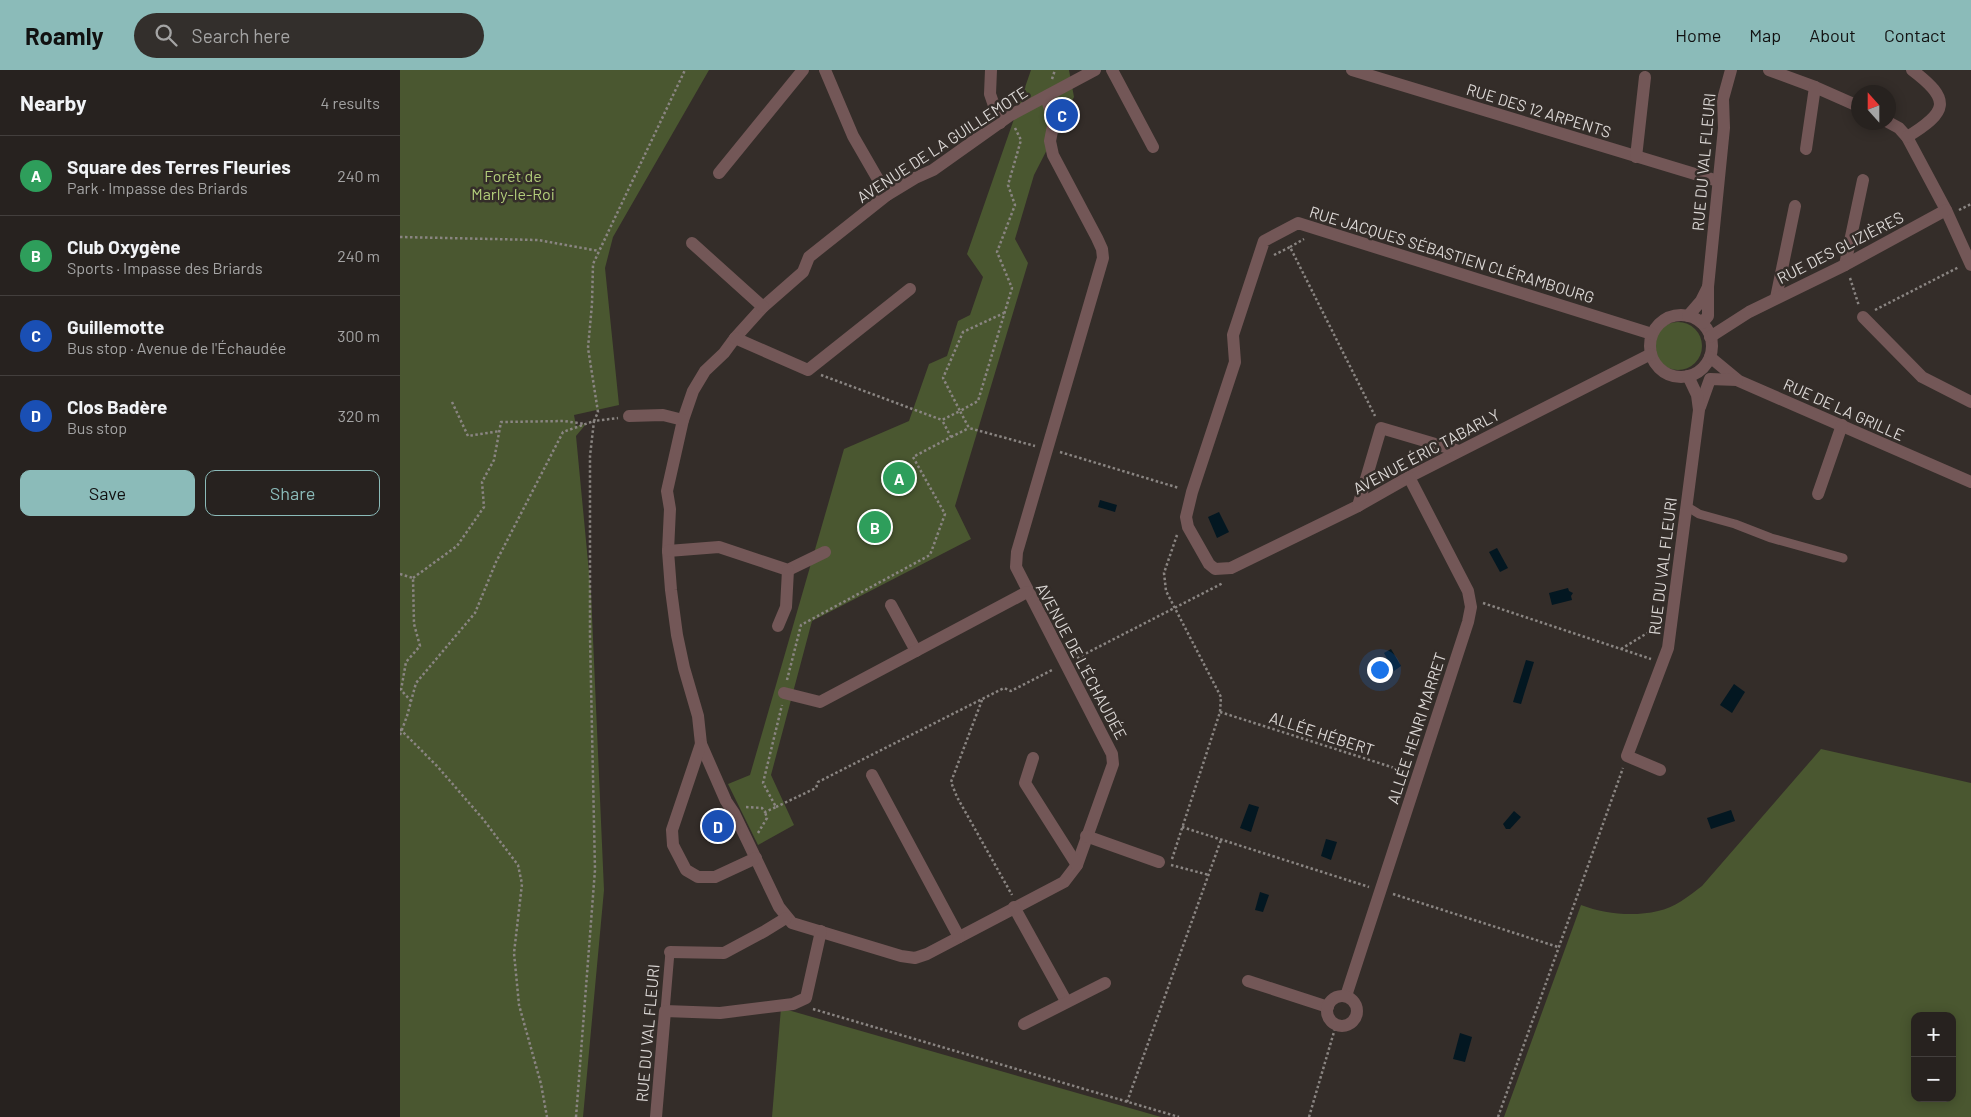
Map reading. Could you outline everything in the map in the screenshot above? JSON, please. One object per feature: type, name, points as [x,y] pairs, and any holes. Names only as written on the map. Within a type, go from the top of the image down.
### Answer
[{"type":"street","points":[[719,173],[803,70]]},
{"type":"street","points":[[825,70],[853,136],[887,195]]},
{"type":"street","points":[[992,70],[990,94],[1005,120]]},
{"type":"street","name":"AVENUE DE LA GUILLEMOTE","points":[[737,819],[726,801],[701,744],[698,716],[684,668],[677,635],[671,590],[668,551],[670,509],[667,491],[683,420],[693,392],[705,371],[724,353],[763,307],[803,272],[809,257],[887,195],[915,178],[933,170],[1005,120],[1095,70]]},
{"type":"street","points":[[1112,70],[1153,147]]},
{"type":"street","name":"RUE DES 12 ARPENTS","points":[[1352,70],[1718,181]]},
{"type":"street","name":"RUE DU VAL FLEURI","points":[[1702,323],[1708,316],[1708,287],[1724,128],[1723,99],[1730,70]]},
{"type":"street","points":[[1769,70],[1851,103]]},
{"type":"street","points":[[1908,137],[1931,122],[1938,113],[1940,104],[1939,96],[1934,88],[1912,70]]},
{"type":"street","points":[[1636,157],[1645,77]]},
{"type":"street","points":[[1806,149],[1815,87]]},
{"type":"street","name":"AVENUE DE L'ÉCHAUDÉE","points":[[786,918],[792,923],[901,956],[915,958],[927,954],[1064,882],[1077,865],[1113,764],[1112,754],[1027,592],[1016,567],[1017,552],[1104,258],[1097,238],[1053,156],[1050,141],[1054,121],[1046,96]]},
{"type":"street","points":[[1896,126],[1908,137],[1946,210],[1971,265]]},
{"type":"street","points":[[1845,265],[1863,180]]},
{"type":"street","points":[[1776,298],[1795,206]]},
{"type":"street","name":"RUE DES GLIZIÈRES","points":[[1710,337],[1749,312],[1845,265],[1946,210]]},
{"type":"street","name":"RUE JACQUES SÉBASTIEN CLÉRAMBOURG","points":[[1264,241],[1298,223],[1652,334]]},
{"type":"street","points":[[1218,569],[1209,564],[1188,527],[1186,517],[1192,492],[1235,362],[1233,335],[1264,241]]},
{"type":"street","points":[[692,244],[763,307]]},
{"type":"street","name":"RUE DU VAL FLEURI","points":[[1688,316],[1701,301],[1708,287]]},
{"type":"street","points":[[735,338],[808,370],[910,289]]},
{"type":"street","name":"RUE DES GLIZIÈRES","points":[[1702,323],[1725,320],[1749,312]]},
{"type":"street","points":[[1699,410],[1699,375],[1710,357],[1712,347],[1710,337],[1702,323],[1688,316],[1670,316],[1663,320],[1652,334],[1651,354],[1655,362],[1669,374],[1678,376],[1699,375],[1739,381]]},
{"type":"street","points":[[1863,317],[1922,377],[1971,402]]},
{"type":"street","name":"AVENUE ÉRIC TABARLY","points":[[1218,569],[1231,568],[1358,506],[1409,477],[1651,354]]},
{"type":"street","name":"RUE DE LA GRILLE","points":[[1710,357],[1739,381],[1971,481]]},
{"type":"street","name":"RUE DU VAL FLEURI","points":[[1627,756],[1668,648],[1699,410],[1697,395],[1699,375]]},
{"type":"street","points":[[629,416],[663,415],[683,420]]},
{"type":"street","points":[[1818,494],[1842,426]]},
{"type":"street","points":[[1358,506],[1381,428],[1459,452]]},
{"type":"street","points":[[1409,477],[1470,598]]},
{"type":"street","points":[[668,551],[719,547],[788,570],[825,552]]},
{"type":"street","points":[[778,626],[786,607],[788,570]]},
{"type":"street","points":[[784,693],[820,702],[1027,592]]},
{"type":"street","name":"ALLÉE HENRI MARRET","points":[[1346,996],[1468,622],[1471,607],[1470,598]]},
{"type":"street","points":[[892,605],[916,651]]},
{"type":"street","points":[[701,744],[672,830],[673,846],[686,870],[698,877],[715,877],[756,858]]},
{"type":"street","points":[[1627,756],[1660,770]]},
{"type":"street","points":[[1033,758],[1025,783],[1077,865]]},
{"type":"street","points":[[872,775],[959,937]]},
{"type":"street","points":[[670,952],[724,953],[786,918],[737,819]]},
{"type":"street","points":[[1086,836],[1165,863]]},
{"type":"street","points":[[1016,906],[1066,1002]]},
{"type":"street","points":[[665,1011],[720,1013],[793,1004],[806,998],[821,931]]},
{"type":"street","points":[[1248,981],[1328,1007]]},
{"type":"street","points":[[1024,1024],[1105,983]]},
{"type":"street","points":[[1337,996],[1346,996],[1353,1001],[1357,1008],[1356,1016],[1352,1022],[1336,1025],[1329,1019],[1328,1007],[1330,1002],[1337,996]]},
{"type":"street","name":"RUE DU VAL FLEURI","points":[[656,1117],[665,1011]]},
{"type":"lane","points":[[1686,506],[1699,514],[1736,524],[1771,538],[1842,558]]},
{"type":"lane","name":"RUE DU VAL FLEURI","points":[[665,1011],[670,952]]},
{"type":"path","points":[[576,1117],[595,870],[590,637],[590,456],[594,421],[598,412],[588,348],[593,264],[685,70]]},
{"type":"path","points":[[942,420],[978,401],[1012,288],[997,252],[1015,205],[1008,185],[1021,140],[1005,120]]},
{"type":"path","points":[[400,237],[538,240],[599,250]]},
{"type":"path","points":[[1264,241],[1272,256],[1290,247],[1381,428]]},
{"type":"path","points":[[1845,265],[1863,317],[1949,272]]},
{"type":"path","points":[[968,428],[943,378],[963,332],[1004,313]]},
{"type":"path","points":[[808,370],[942,420],[951,437]]},
{"type":"path","points":[[452,402],[468,436],[500,431]]},
{"type":"path","points":[[400,735],[416,683],[475,613],[496,562],[563,432],[594,421],[629,416]]},
{"type":"path","points":[[413,578],[457,546],[484,507],[482,482],[494,460],[501,422],[564,421],[586,424]]},
{"type":"path","points":[[776,807],[763,783],[800,625],[930,555],[944,514],[913,456],[968,428],[1047,449],[1192,492]]},
{"type":"path","points":[[1186,517],[1178,530],[1164,574],[1166,591],[1221,698],[1220,712],[1165,863],[1208,875]]},
{"type":"path","points":[[765,812],[816,788],[818,782],[1004,688],[1011,690],[1224,582],[1218,569]]},
{"type":"path","points":[[400,574],[413,578]]},
{"type":"path","points":[[411,701],[401,690],[406,662],[420,646],[414,624],[413,578]]},
{"type":"path","points":[[1470,598],[1662,662]]},
{"type":"path","points":[[1621,649],[1672,619]]},
{"type":"path","points":[[982,700],[951,782],[957,797],[1016,906]]},
{"type":"path","name":"ALLÉE HÉBERT","points":[[1220,712],[1418,775]]},
{"type":"path","points":[[401,730],[437,766],[483,819],[518,865],[522,884],[514,953],[519,1005],[541,1084],[547,1117]]},
{"type":"path","points":[[1498,1117],[1627,756]]},
{"type":"path","points":[[737,819],[747,807],[762,808],[765,812],[767,818],[760,832],[747,839]]},
{"type":"path","points":[[1127,1102],[1222,840]]},
{"type":"path","points":[[793,1004],[1179,1117]]},
{"type":"path","points":[[1309,1117],[1336,1025]]},
{"type":"green space","name":"Forêt de Marly-le-Roi","points":[[400,70],[709,70],[613,237],[605,268],[619,405],[574,415],[576,426],[586,424],[576,436],[591,593],[604,890],[583,1117],[400,1117]]},
{"type":"green space","points":[[1031,70],[1069,70],[1074,97],[1034,175],[1015,239],[1028,263],[955,506],[971,539],[812,621],[771,775],[794,825],[758,845],[728,784],[750,775],[844,449],[909,421],[929,364],[947,356],[958,321],[970,315],[983,277],[967,254]]},
{"type":"green space","points":[[1673,322],[1683,322],[1695,329],[1702,341],[1702,351],[1695,363],[1683,370],[1673,370],[1665,366],[1658,359],[1654,351],[1654,341],[1658,333],[1665,326]]},
{"type":"green space","points":[[1821,749],[1971,783],[1971,1117],[1504,1117],[1581,905],[1619,914],[1639,914],[1664,909],[1687,898],[1702,886]]},
{"type":"green space","points":[[781,1008],[1161,1117],[772,1117]]},
{"type":"water","points":[[1100,500],[1117,505],[1115,512],[1098,507]]},
{"type":"water","points":[[1219,512],[1229,532],[1217,538],[1208,517]]},
{"type":"water","points":[[1497,548],[1508,568],[1500,572],[1489,552]]},
{"type":"water","points":[[1568,588],[1573,593],[1571,596],[1572,600],[1552,605],[1549,593]]},
{"type":"water","points":[[1391,649],[1401,666],[1394,671],[1384,653]]},
{"type":"water","points":[[1526,660],[1534,662],[1521,704],[1513,702]]},
{"type":"water","points":[[1734,684],[1745,692],[1732,713],[1720,705]]},
{"type":"water","points":[[1249,804],[1259,807],[1251,832],[1240,828]]},
{"type":"water","points":[[1731,810],[1735,821],[1711,829],[1707,818]]},
{"type":"water","points":[[1514,811],[1521,817],[1510,829],[1506,829],[1503,824]]},
{"type":"water","points":[[1326,839],[1337,842],[1331,860],[1321,856]]},
{"type":"water","points":[[1260,892],[1269,895],[1263,912],[1255,910]]},
{"type":"water","points":[[1460,1033],[1472,1037],[1465,1062],[1453,1059]]},
{"type":"place","name":"Guillemotte","points":[[1062,115]]},
{"type":"place","name":"Square des Terres Fleuries","points":[[899,478]]},
{"type":"place","name":"Club Oxygène","points":[[875,527]]},
{"type":"place","name":"Clos Badère","points":[[718,826]]}]
